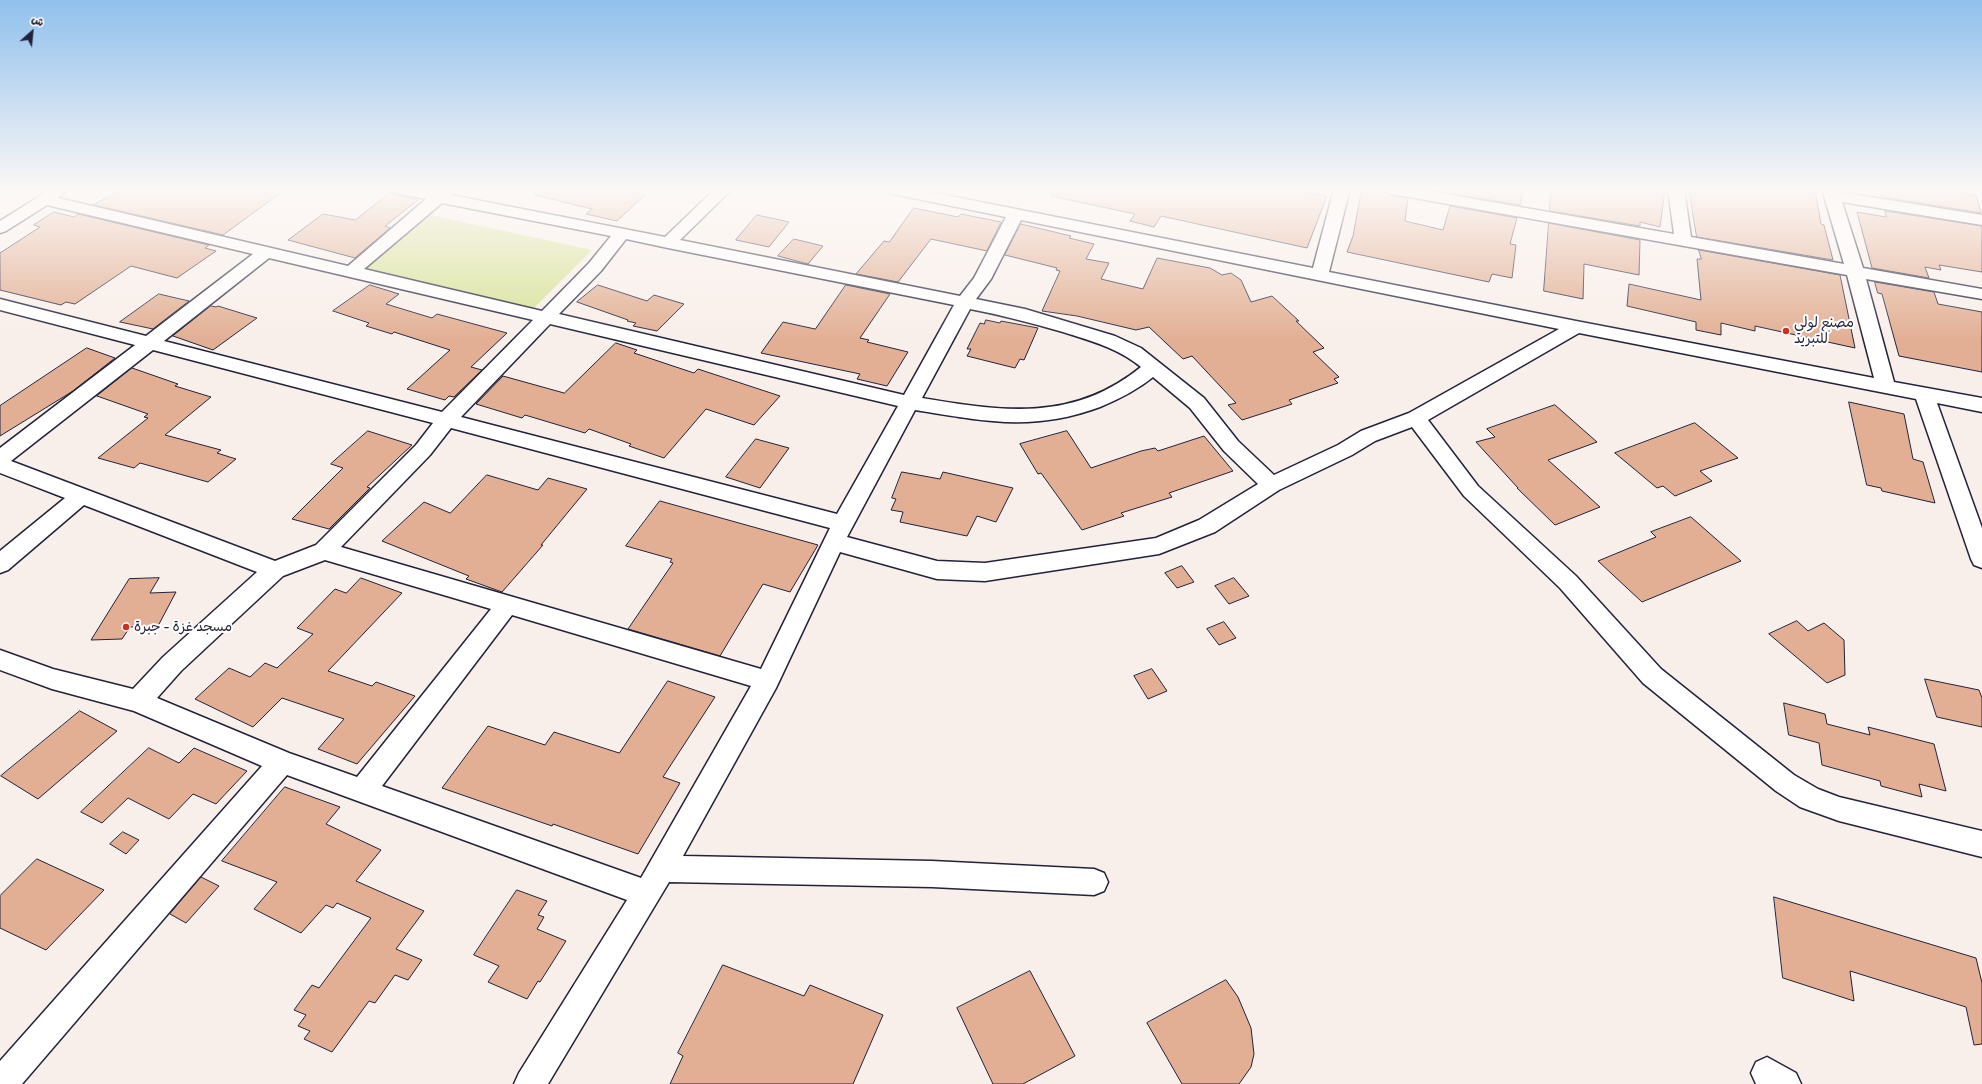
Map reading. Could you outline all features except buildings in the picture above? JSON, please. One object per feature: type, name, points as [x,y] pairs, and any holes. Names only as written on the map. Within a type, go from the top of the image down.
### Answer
[{"type":"street","points":[[213,240],[908,402],[991,415],[1040,416],[1064,411],[1094,401],[1130,384],[1152,368]]},
{"type":"street","points":[[351,272],[389,240]]},
{"type":"street","points":[[138,701],[172,664],[275,570],[324,551],[423,450],[446,420],[544,317],[595,267],[617,240]]},
{"type":"street","points":[[652,240],[1019,314],[1108,340],[1134,352],[1197,403],[1231,446],[1272,485]]},
{"type":"street","points":[[668,243],[672,240]]},
{"type":"street","points":[[530,1084],[647,894],[767,681],[839,532],[908,402],[964,303],[982,279],[1002,240]]},
{"type":"street","points":[[1148,240],[1576,327],[1982,405]]},
{"type":"street","points":[[1320,274],[1329,240]]},
{"type":"street","points":[[1684,240],[1982,294]]},
{"type":"street","points":[[1845,240],[1886,386]]},
{"type":"street","points":[[0,459],[266,252]]},
{"type":"street","points":[[0,304],[446,420],[839,532],[938,570],[985,572],[1159,546],[1207,526],[1272,485],[1368,436],[1416,418],[1576,327]]},
{"type":"street","points":[[1924,393],[1976,523],[1982,559]]},
{"type":"street","points":[[1416,418],[1471,491],[1568,582],[1652,676],[1785,783],[1809,798],[1839,809],[1982,844]]},
{"type":"street","points":[[0,465],[80,497],[275,570]]},
{"type":"street","points":[[0,564],[80,497]]},
{"type":"street","points":[[324,551],[767,681]]},
{"type":"street","points":[[362,791],[507,605]]},
{"type":"street","points":[[0,660],[52,679],[138,701],[282,762],[647,894]]},
{"type":"street","points":[[2,1084],[282,762]]},
{"type":"street","points":[[661,869],[966,875],[1094,882]]},
{"type":"green space","points":[[401,240],[544,240],[592,250],[532,310],[363,270]]},
{"type":"place","name":"مصنع لولي للتبريد","points":[[1786,331]]},
{"type":"place","name":"مسجد غزة - جبرة","points":[[126,627]]}]
